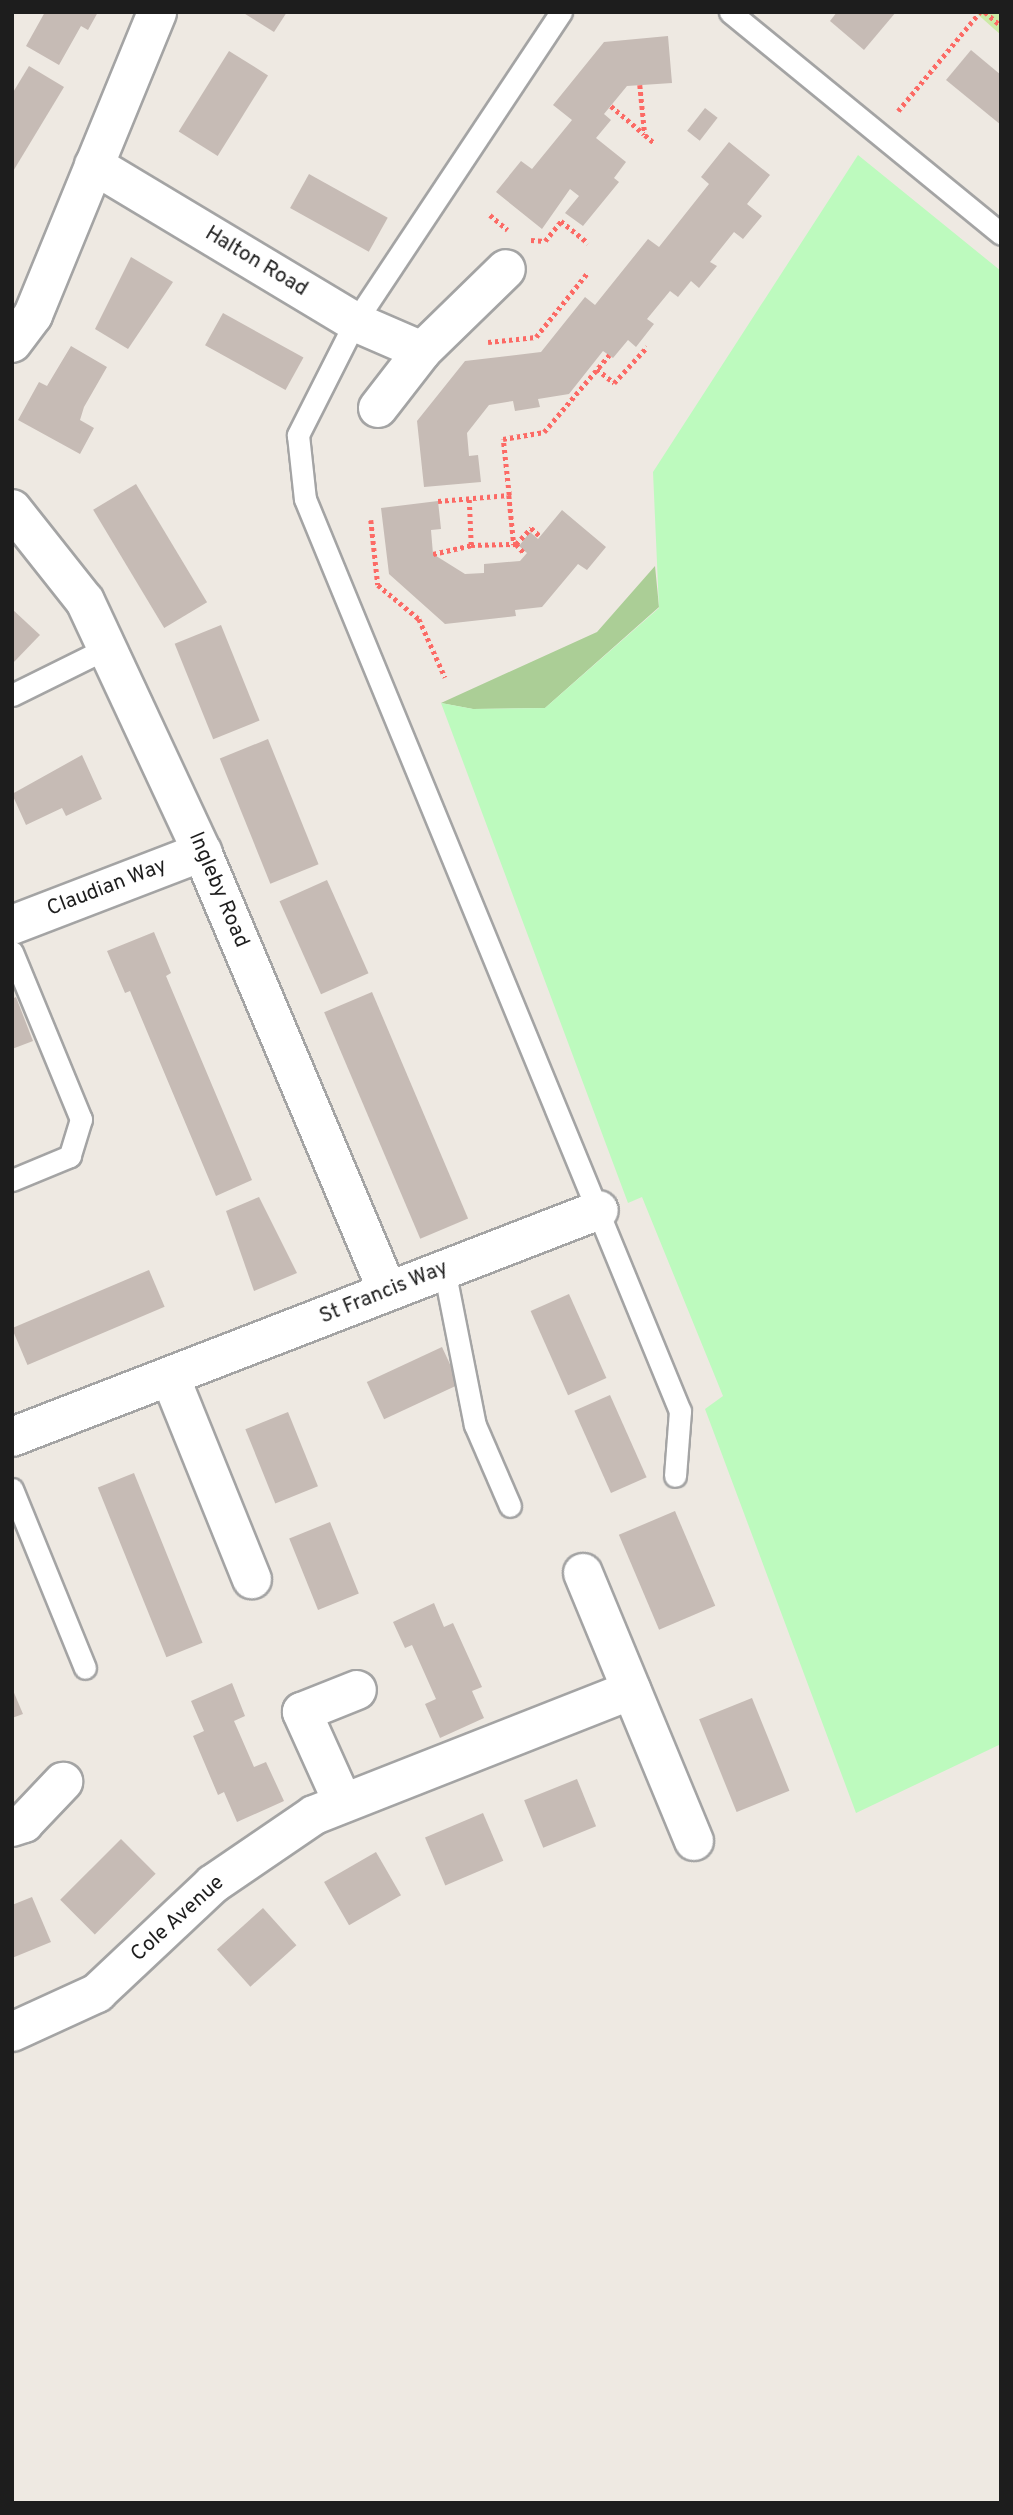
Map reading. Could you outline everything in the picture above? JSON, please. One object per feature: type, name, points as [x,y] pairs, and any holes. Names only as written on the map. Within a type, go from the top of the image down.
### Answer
[{"type":"street","points":[[12,343],[33,315],[157,12]]},
{"type":"street","name":"Halton Road","points":[[94,166],[355,321],[422,351]]},
{"type":"street","points":[[378,408],[422,351],[506,269]]},
{"type":"street","name":"Ingleby Road","points":[[12,509],[85,601],[202,852],[387,1291]]},
{"type":"street","name":"Claudian Way","points":[[12,925],[202,852]]},
{"type":"street","name":"St Francis Way","points":[[12,1437],[171,1379],[598,1209]]},
{"type":"street","points":[[171,1379],[252,1579]]},
{"type":"street","points":[[583,1573],[694,1841]]},
{"type":"street","points":[[343,1803],[302,1712],[356,1690]]},
{"type":"street","name":"Cole Avenue","points":[[12,2032],[97,1993],[214,1884],[314,1815],[631,1690]]},
{"type":"street","points":[[12,1827],[24,1823],[63,1782]]},
{"type":"lane","points":[[561,12],[355,321],[298,435],[306,499],[680,1411],[675,1476]]},
{"type":"lane","points":[[730,12],[1001,234]]},
{"type":"lane","points":[[12,695],[107,648]]},
{"type":"lane","points":[[12,952],[80,1119],[70,1156],[12,1180]]},
{"type":"lane","points":[[444,1269],[475,1425],[510,1506]]},
{"type":"lane","points":[[12,1489],[85,1668]]},
{"type":"path","points":[[879,134],[982,12],[1001,26]]},
{"type":"path","points":[[640,85],[645,135]]},
{"type":"path","points":[[611,106],[653,142]]},
{"type":"path","points":[[491,215],[519,240],[545,241],[561,221],[588,243]]},
{"type":"path","points":[[475,343],[536,337],[588,272]]},
{"type":"path","points":[[597,369],[614,383],[647,347]]},
{"type":"path","points":[[525,554],[515,545],[503,439],[544,432],[609,355]]},
{"type":"path","points":[[438,501],[509,495]]},
{"type":"path","points":[[469,499],[471,545]]},
{"type":"path","points":[[371,520],[379,585],[419,620],[445,677]]},
{"type":"path","points":[[433,554],[471,545],[515,545],[531,528],[540,537]]},
{"type":"green space","points":[[975,12],[1001,12],[1001,35]]},
{"type":"green space","points":[[858,155],[1001,271],[1001,1744],[856,1813],[705,1409],[723,1396],[642,1197],[628,1203],[441,703],[473,709],[545,708],[659,608],[653,472]]},
{"type":"green space","points":[[655,566],[659,607],[545,708],[473,709],[441,703],[597,632]]},
{"type":"building","points":[[45,12],[98,12],[88,30],[81,26],[59,65],[26,46]]},
{"type":"building","points":[[242,12],[287,12],[274,32]]},
{"type":"building","points":[[837,12],[896,12],[864,50],[830,21]]},
{"type":"building","points":[[668,36],[672,83],[627,86],[604,114],[611,120],[596,138],[626,162],[614,178],[619,182],[583,226],[565,213],[579,196],[570,189],[542,229],[496,192],[521,161],[532,169],[572,120],[553,105],[604,42]]},
{"type":"building","points":[[971,50],[1001,75],[1001,125],[946,80]]},
{"type":"building","points":[[229,51],[268,75],[218,156],[179,132]]},
{"type":"building","points":[[29,66],[64,87],[12,173],[12,94]]},
{"type":"building","points":[[705,108],[718,118],[700,141],[687,131]]},
{"type":"building","points":[[729,142],[770,175],[747,204],[762,216],[743,239],[734,232],[710,262],[717,266],[699,288],[691,281],[678,297],[670,291],[647,319],[654,324],[636,347],[628,340],[613,358],[603,351],[569,394],[538,399],[540,407],[515,411],[513,401],[489,405],[467,433],[469,456],[478,455],[481,482],[424,487],[417,421],[465,361],[541,352],[585,297],[595,305],[648,239],[659,247],[709,184],[701,177]]},
{"type":"building","points":[[309,174],[388,218],[369,252],[290,208]]},
{"type":"building","points":[[131,257],[173,282],[128,349],[95,329]]},
{"type":"building","points":[[223,313],[303,358],[286,390],[205,345]]},
{"type":"building","points":[[71,346],[107,367],[84,407],[80,420],[94,428],[80,454],[18,420],[39,382],[47,386]]},
{"type":"building","points":[[136,484],[207,602],[164,628],[93,510]]},
{"type":"building","points":[[438,501],[441,529],[431,530],[433,554],[465,574],[484,573],[484,564],[520,561],[527,553],[519,546],[530,532],[538,539],[562,510],[606,547],[587,570],[578,564],[542,607],[515,610],[516,616],[445,624],[389,574],[381,508]]},
{"type":"building","points":[[12,609],[40,635],[12,664]]},
{"type":"building","points":[[221,625],[260,720],[213,739],[175,644]]},
{"type":"building","points":[[268,739],[319,864],[270,884],[220,758]]},
{"type":"building","points":[[82,755],[102,799],[66,816],[62,808],[26,825],[12,794]]},
{"type":"building","points":[[327,880],[368,973],[321,994],[279,901]]},
{"type":"building","points":[[154,932],[171,973],[166,976],[252,1180],[216,1196],[130,991],[125,993],[107,951]]},
{"type":"building","points":[[372,992],[468,1218],[420,1239],[324,1012]]},
{"type":"building","points":[[16,997],[33,1041],[12,1049],[12,999]]},
{"type":"building","points":[[259,1197],[297,1273],[254,1291],[226,1211]]},
{"type":"building","points":[[149,1270],[165,1307],[27,1365],[12,1328]]},
{"type":"building","points":[[569,1294],[606,1378],[568,1395],[531,1311]]},
{"type":"building","points":[[442,1347],[459,1384],[384,1419],[367,1382]]},
{"type":"building","points":[[610,1395],[647,1477],[611,1493],[574,1411]]},
{"type":"building","points":[[288,1412],[318,1486],[275,1503],[245,1429]]},
{"type":"building","points":[[134,1473],[203,1643],[166,1657],[98,1488]]},
{"type":"building","points":[[675,1511],[715,1606],[659,1630],[619,1535]]},
{"type":"building","points":[[330,1522],[359,1593],[318,1610],[289,1538]]},
{"type":"building","points":[[434,1603],[444,1627],[453,1623],[482,1687],[472,1691],[484,1718],[440,1738],[425,1704],[436,1699],[412,1645],[405,1648],[393,1622]]},
{"type":"building","points":[[232,1683],[245,1716],[234,1721],[254,1767],[266,1762],[284,1801],[237,1822],[224,1792],[218,1795],[193,1736],[204,1731],[191,1701]]},
{"type":"building","points":[[12,1688],[23,1714],[12,1718]]},
{"type":"building","points":[[752,1698],[789,1791],[737,1812],[699,1719]]},
{"type":"building","points":[[577,1779],[596,1826],[543,1848],[524,1800]]},
{"type":"building","points":[[483,1813],[503,1861],[445,1885],[425,1838]]},
{"type":"building","points":[[121,1839],[156,1874],[95,1934],[60,1900]]},
{"type":"building","points":[[376,1852],[401,1895],[349,1925],[324,1882]]},
{"type":"building","points":[[32,1897],[51,1942],[12,1958],[12,1905]]},
{"type":"building","points":[[263,1908],[296,1945],[250,1987],[217,1949]]}]
